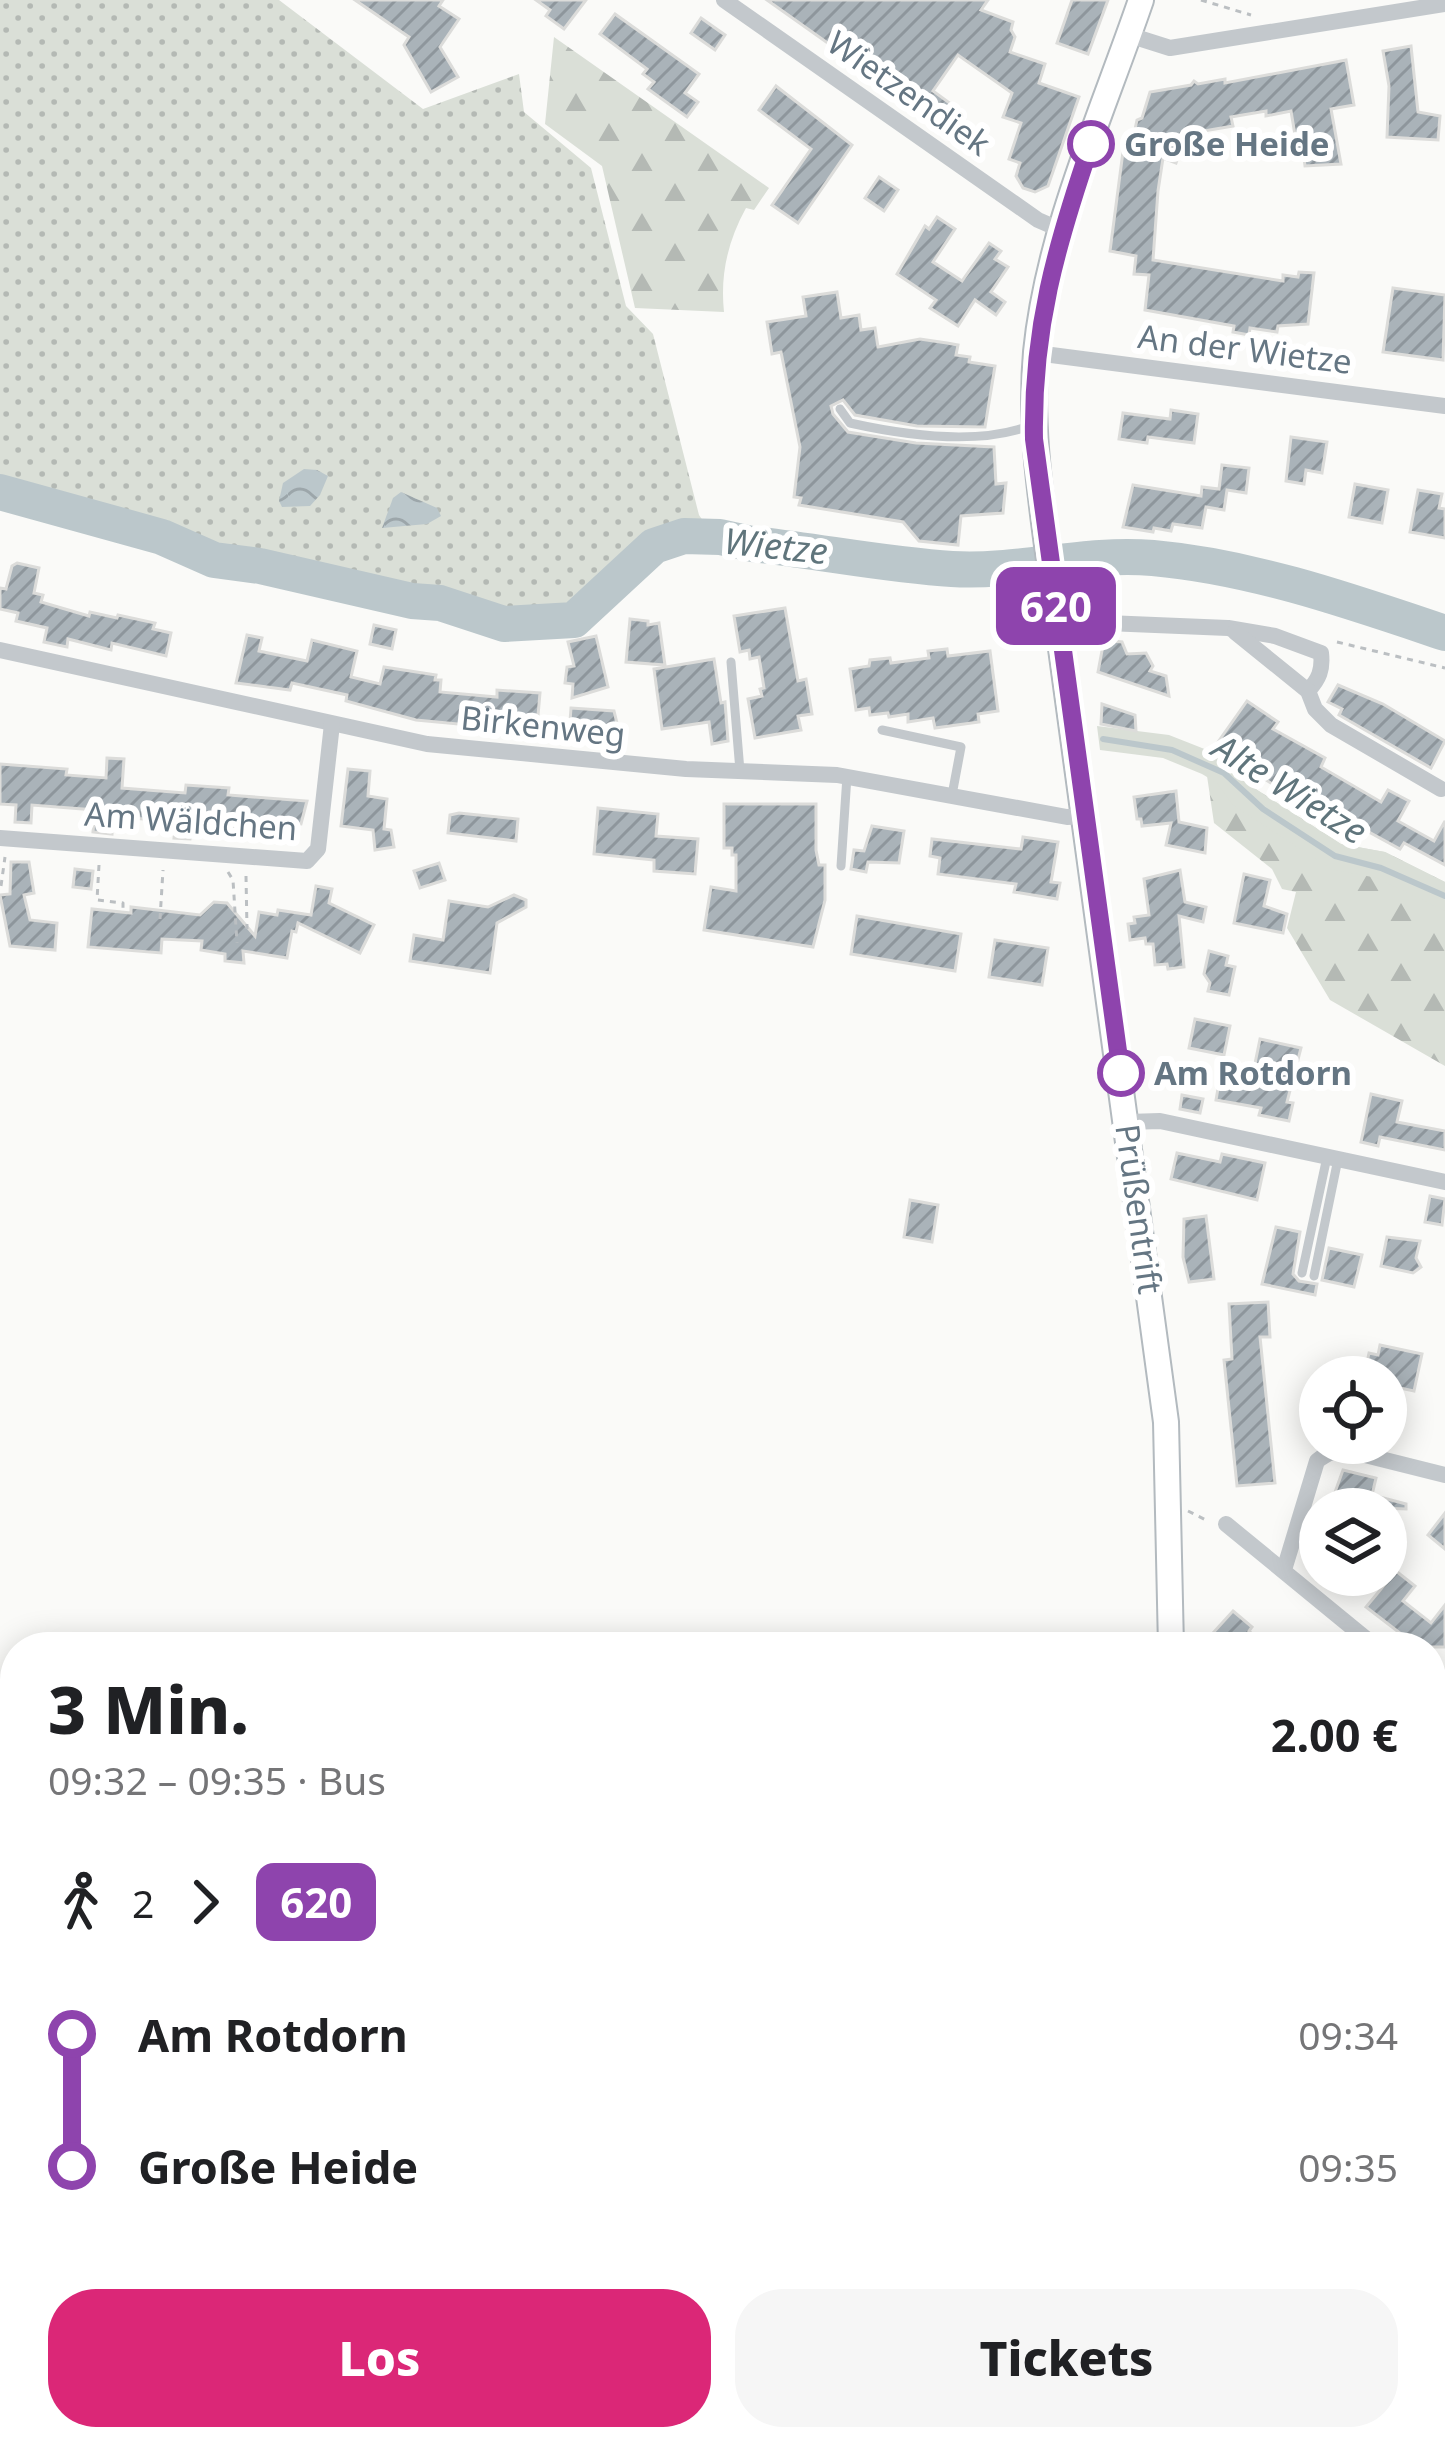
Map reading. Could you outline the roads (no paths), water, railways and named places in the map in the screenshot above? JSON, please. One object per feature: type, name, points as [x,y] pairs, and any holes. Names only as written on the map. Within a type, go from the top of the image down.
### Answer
[{"type":"main road","name":"Prüßentrift","points":[[1142,0],[1061,230],[1041,312],[1034,424],[1166,1423],[1171,1632]]},
{"type":"street","name":"Wietzendiek","points":[[724,0],[1038,220],[1061,230]]},
{"type":"street","points":[[1129,35],[1170,48],[1445,4]]},
{"type":"street","name":"An der Wietze","points":[[1036,352],[1445,406]]},
{"type":"street","points":[[1058,621],[1228,628],[1275,636],[1321,653],[1318,680],[1308,691]]},
{"type":"street","points":[[1228,628],[1267,654],[1308,691],[1315,709],[1331,725],[1441,789]]},
{"type":"street","name":"Birkenweg","points":[[0,650],[332,724],[493,753],[847,776],[1066,818],[1085,815]]},
{"type":"street","name":"Am Wäldchen","points":[[6,838],[307,861],[314,857],[332,724]]},
{"type":"street","points":[[1128,1123],[1160,1121],[1445,1182]]},
{"type":"street","points":[[1284,1570],[1315,1464]]},
{"type":"street","points":[[1401,1464],[1445,1475]]},
{"type":"street","points":[[1226,1525],[1358,1632]]},
{"type":"lane","points":[[840,409],[850,423],[910,436],[1010,433],[1034,424]]},
{"type":"lane","points":[[731,662],[740,771]]},
{"type":"lane","points":[[882,730],[961,748],[952,795]]},
{"type":"lane","points":[[842,866],[847,776]]},
{"type":"lane","points":[[1308,1275],[1333,1158]]},
{"type":"water","points":[[304,469],[328,476],[320,495],[310,506],[282,507],[283,483]]},
{"type":"water","points":[[401,492],[437,508],[441,516],[427,524],[382,528],[393,498]]},
{"type":"waterway","name":"Wietze","points":[[0,492],[162,537],[214,560],[440,603],[504,624],[574,620],[654,546],[684,536],[952,569],[1128,557],[1190,562],[1301,587],[1445,633]]},
{"type":"waterway","name":"Alte Wietze","points":[[1103,739],[1172,750],[1224,773],[1263,809],[1335,856],[1381,868],[1445,896]]},
{"type":"place","name":"Große Heide","points":[[1091,144]]},
{"type":"place","name":"Am Rotdorn","points":[[1121,1073]]}]
